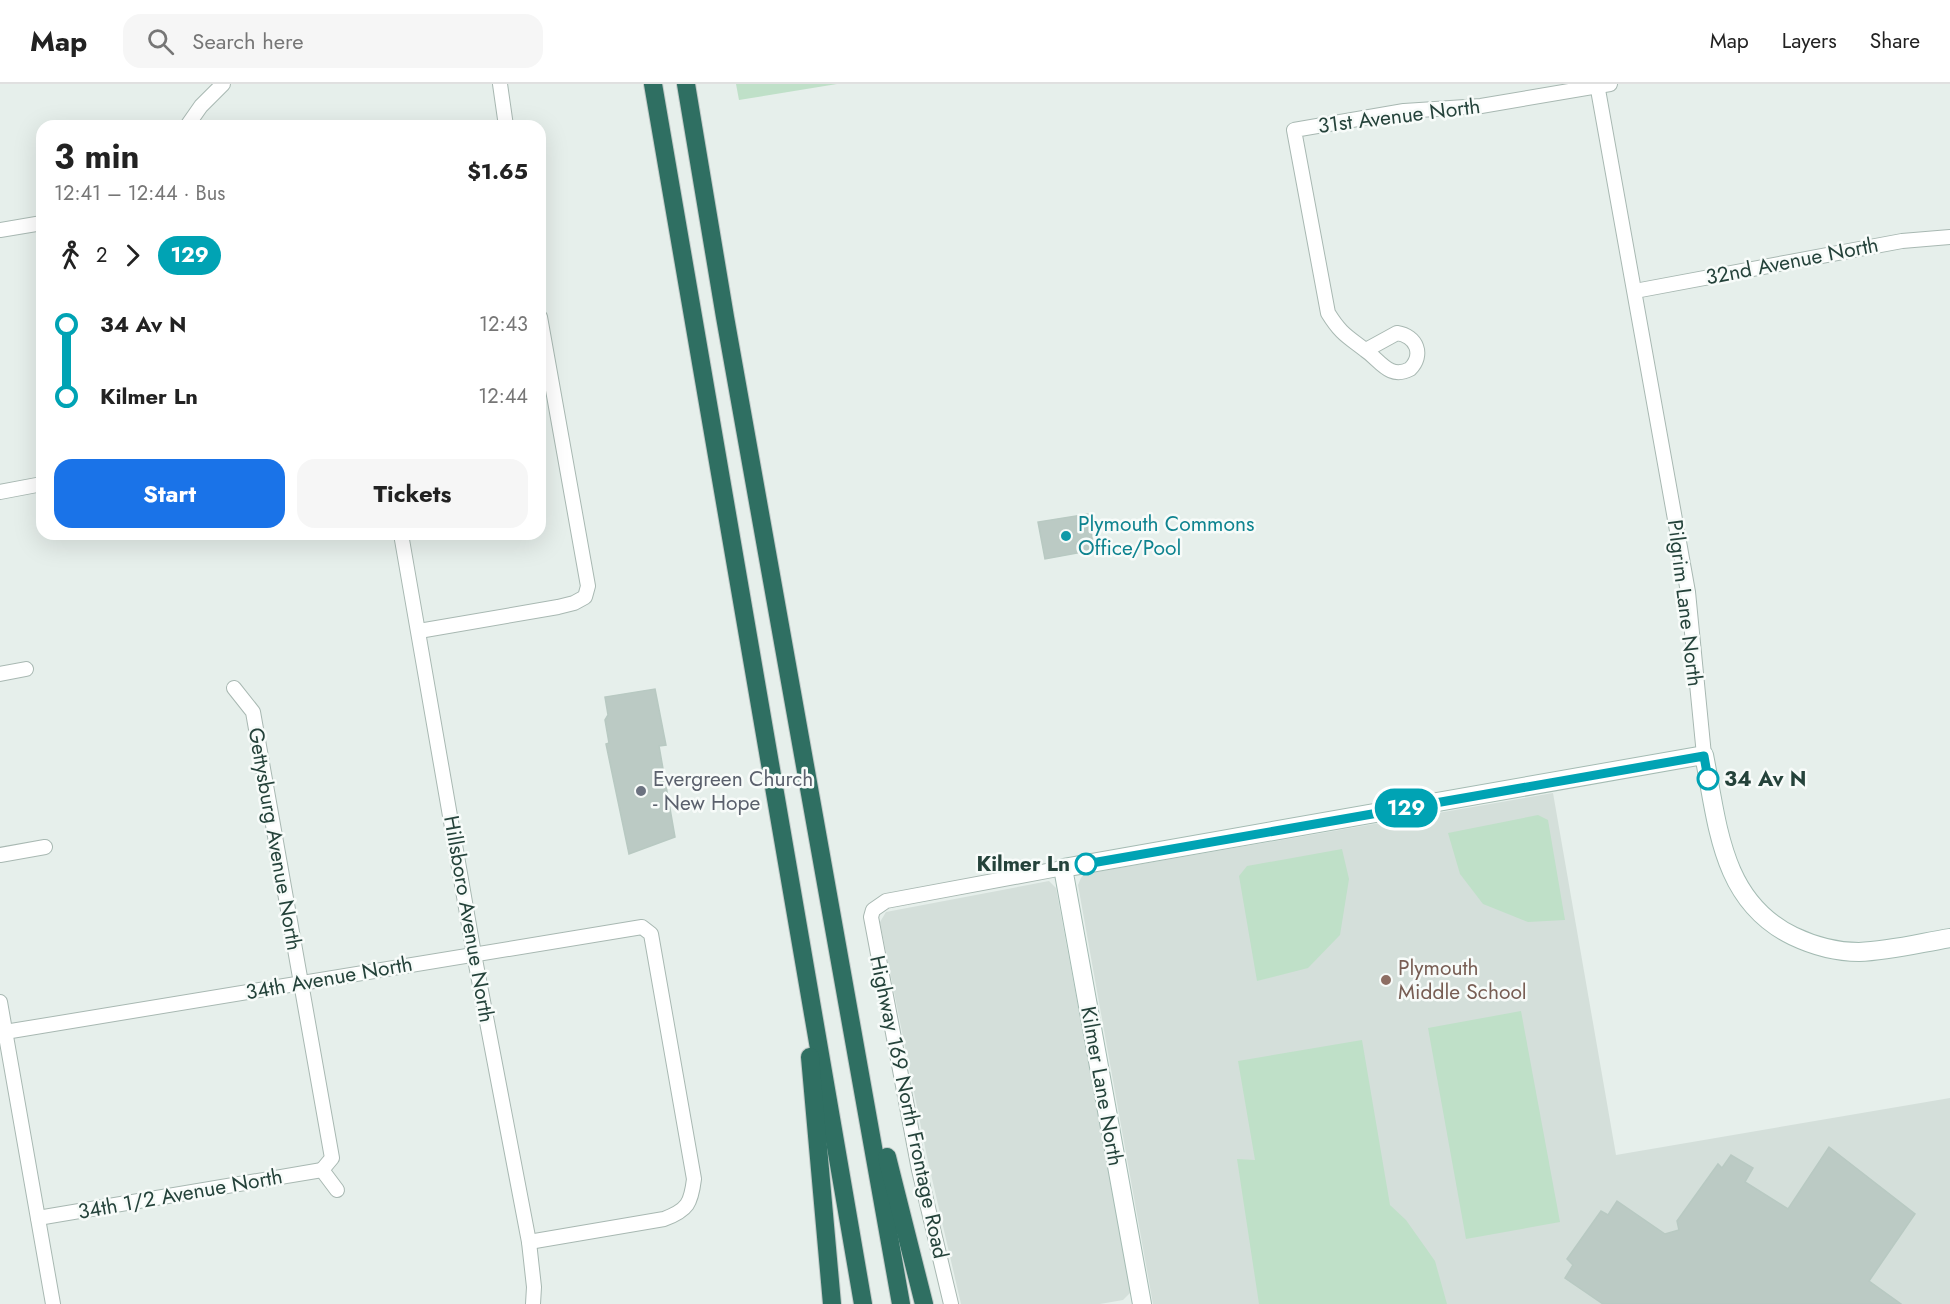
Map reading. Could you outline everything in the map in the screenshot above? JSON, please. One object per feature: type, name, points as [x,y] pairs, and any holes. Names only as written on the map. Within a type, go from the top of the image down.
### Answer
[{"type":"highway","points":[[653,84],[863,1304]]},
{"type":"highway","points":[[686,84],[725,317],[901,1304]]},
{"type":"highway","points":[[801,935],[820,1185],[832,1304]]},
{"type":"highway","points":[[851,1016],[924,1304]]},
{"type":"street","points":[[191,120],[201,106],[223,84]]},
{"type":"street","points":[[500,84],[505,120]]},
{"type":"street","name":"31st Avenue North","points":[[1366,350],[1349,340],[1336,327],[1328,313],[1294,130],[1404,111],[1481,106],[1602,85]]},
{"type":"street","name":"Pilgrim Lane North","points":[[1602,85],[1635,291],[1688,592],[1704,756],[1726,860],[1736,885],[1754,908],[1775,926],[1804,941],[1842,951],[1896,948],[1950,938]]},
{"type":"street","points":[[0,230],[36,224]]},
{"type":"street","name":"32nd Avenue North","points":[[1635,291],[1902,241],[1950,237]]},
{"type":"street","points":[[418,631],[558,607],[574,603],[585,597],[588,586],[546,351]]},
{"type":"street","points":[[0,492],[36,485]]},
{"type":"street","name":"Hillsboro Avenue North","points":[[402,540],[474,954],[529,1242],[534,1287],[533,1304]]},
{"type":"street","points":[[0,674],[26,669]]},
{"type":"street","name":"Gettysburg Avenue North","points":[[234,688],[253,712],[332,1158],[322,1170]]},
{"type":"street","points":[[1063,868],[1704,756]]},
{"type":"street","points":[[0,855],[45,847]]},
{"type":"street","name":"Highway 169 North Frontage Road","points":[[951,1304],[915,1149],[872,927],[873,910],[892,899],[1063,868]]},
{"type":"street","name":"Kilmer Lane North","points":[[1063,868],[1142,1304]]},
{"type":"street","name":"34th Avenue North","points":[[5,1032],[642,927],[651,934],[694,1179],[691,1203],[677,1214],[664,1219],[529,1242]]},
{"type":"street","points":[[0,1002],[53,1304]]},
{"type":"street","points":[[322,1170],[337,1190]]},
{"type":"street","name":"34th 1/2 Avenue North","points":[[38,1218],[322,1170]]},
{"type":"shaded area","name":"Plymouth Middle School","points":[[1553,793],[1616,1155],[1950,1098],[1950,1304],[1153,1304],[1078,885],[1084,874]]},
{"type":"shaded area","points":[[1049,881],[1056,888],[1131,1292],[1123,1300],[1100,1304],[961,1304],[927,1157],[880,922],[886,912]]},
{"type":"green space","points":[[736,84],[837,84],[739,100]]},
{"type":"green space","points":[[1538,815],[1548,820],[1565,920],[1528,922],[1483,904],[1460,874],[1448,833]]},
{"type":"green space","points":[[1342,849],[1349,879],[1340,935],[1308,968],[1257,981],[1239,876],[1247,866]]},
{"type":"green space","points":[[1521,1011],[1560,1222],[1466,1239],[1428,1028]]},
{"type":"green space","points":[[1362,1040],[1390,1205],[1406,1220],[1435,1261],[1447,1304],[1259,1304],[1237,1159],[1255,1160],[1238,1061]]},
{"type":"building","name":"Plymouth Commons Office/Pool","points":[[1088,514],[1094,550],[1045,559],[1038,522]]},
{"type":"building","name":"Evergreen Church - New Hope","points":[[655,689],[666,745],[659,746],[675,837],[629,854],[606,744],[609,743],[605,720],[608,715],[605,697]]},
{"type":"building","points":[[1829,1147],[1915,1214],[1869,1281],[1901,1304],[1603,1304],[1565,1278],[1573,1265],[1567,1259],[1601,1211],[1608,1215],[1617,1201],[1665,1234],[1679,1230],[1677,1221],[1718,1164],[1722,1168],[1731,1155],[1753,1168],[1745,1182],[1788,1209]]},
{"type":"bus line","name":"129","points":[[1086,864],[1704,756],[1708,779]]},
{"type":"place","name":"Plymouth Commons Office/Pool","points":[[1066,536]]},
{"type":"place","name":"34 Av N","points":[[1708,779]]},
{"type":"place","name":"Evergreen Church - New Hope","points":[[641,791]]},
{"type":"place","name":"Kilmer Ln","points":[[1086,864]]},
{"type":"place","name":"Plymouth Middle School","points":[[1386,980]]}]
